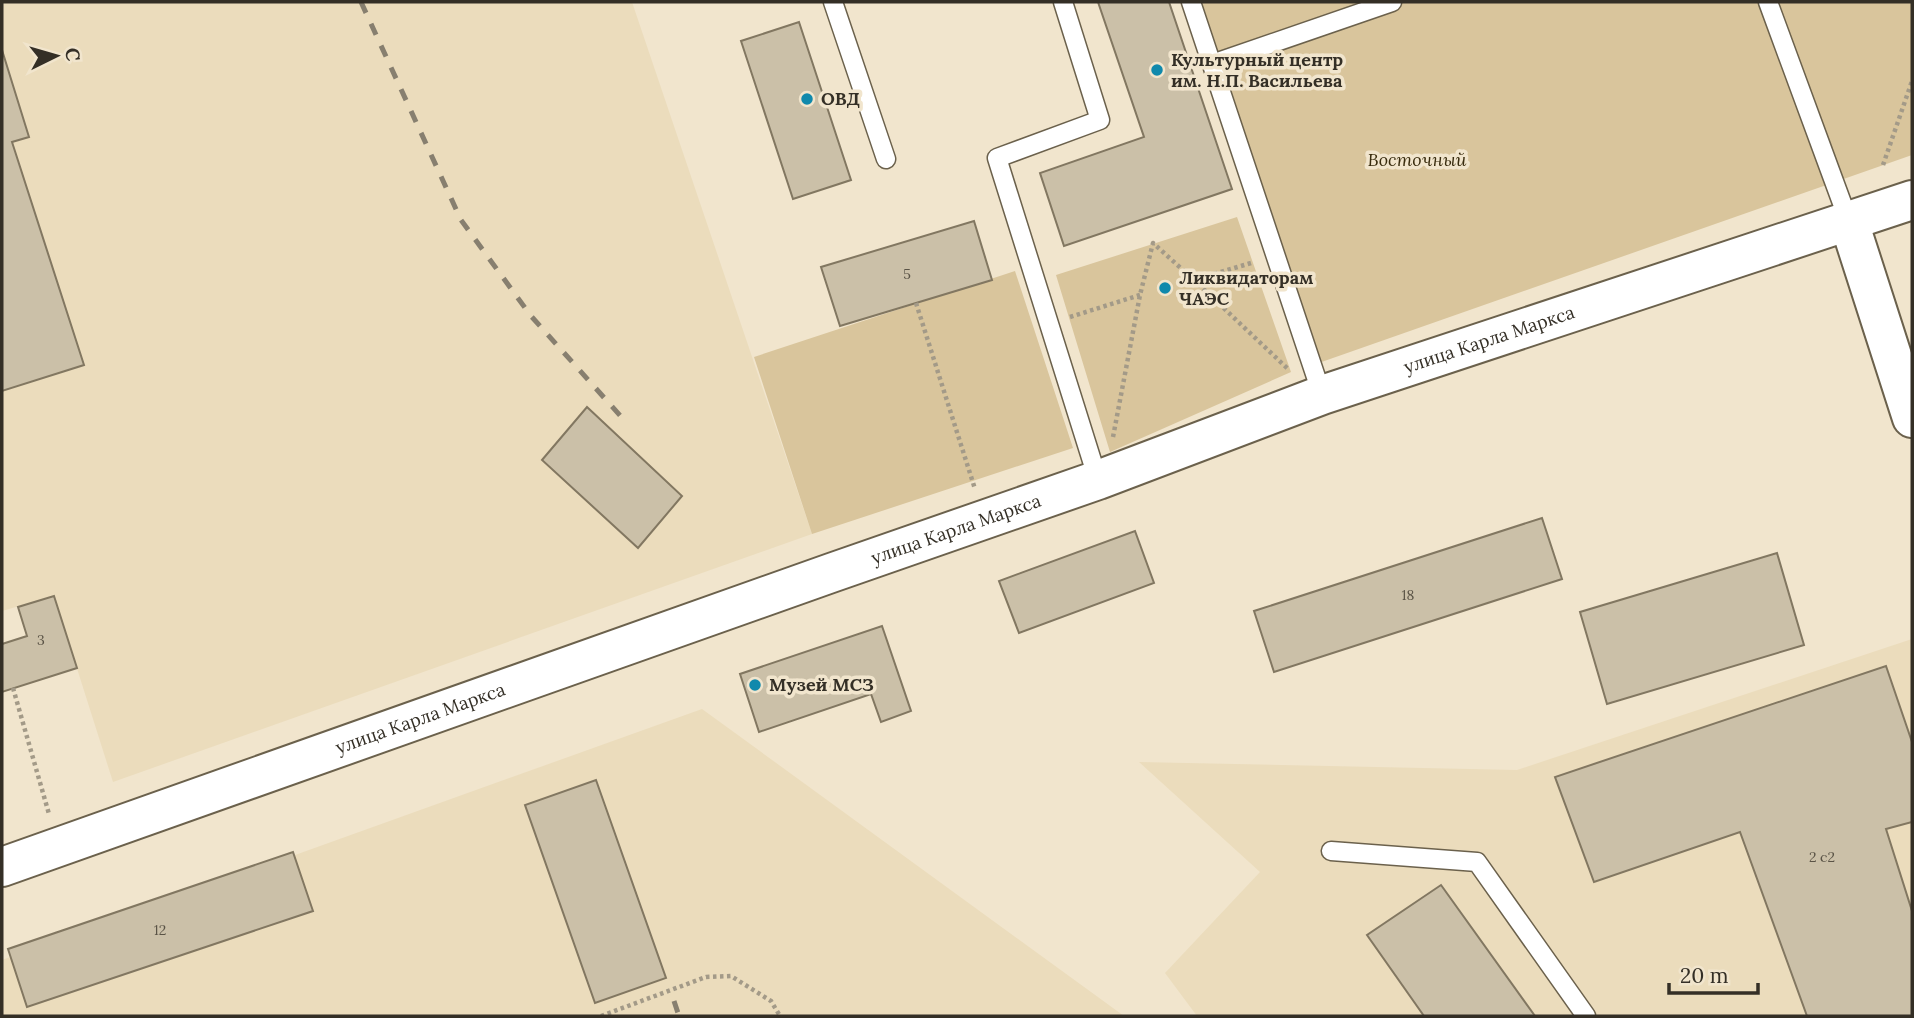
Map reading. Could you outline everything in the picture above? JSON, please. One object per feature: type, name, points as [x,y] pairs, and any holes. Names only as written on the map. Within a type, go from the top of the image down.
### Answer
[{"type":"street","name":"улица Карла Маркса","points":[[2,867],[1098,480],[1322,395],[1912,200]]},
{"type":"street","points":[[1849,222],[1912,418]]},
{"type":"lane","points":[[833,2],[886,159]]},
{"type":"lane","points":[[1063,2],[1100,120],[997,158],[1098,480]]},
{"type":"lane","points":[[1191,2],[1322,395]]},
{"type":"lane","points":[[1212,64],[1392,2]]},
{"type":"lane","points":[[1768,2],[1849,222]]},
{"type":"lane","points":[[1331,851],[1477,862],[1586,1016]]},
{"type":"path","points":[[1883,165],[1912,81]]},
{"type":"path","points":[[1113,439],[1140,295],[1153,243],[1291,372]]},
{"type":"path","points":[[1194,280],[1251,263]]},
{"type":"path","points":[[1069,318],[1140,295]]},
{"type":"path","points":[[916,303],[978,499]]},
{"type":"path","points":[[13,688],[51,821]]},
{"type":"path","points":[[601,1016],[706,977],[731,976],[771,1002],[780,1016]]},
{"type":"shaded area","points":[[2,2],[632,2],[812,534],[113,782],[54,596],[2,611]]},
{"type":"shaded area","points":[[1912,639],[1912,1016],[1197,1016],[1165,973],[1260,872],[1139,762],[1517,770]]},
{"type":"shaded area","points":[[702,709],[1124,1016],[2,1016],[2,960]]},
{"type":"green space","name":"Восточный","points":[[1195,2],[1912,2],[1912,155],[1313,365]]},
{"type":"green space","points":[[1237,217],[1291,372],[1110,452],[1056,275]]},
{"type":"green space","points":[[1015,271],[1073,448],[812,534],[754,357]]},
{"type":"building","name":"Культурный центр им. Н.П. Васильева","points":[[1098,2],[1169,2],[1232,189],[1064,246],[1040,173],[1144,137]]},
{"type":"building","points":[[799,22],[851,180],[793,199],[741,41]]},
{"type":"building","points":[[2,50],[29,137],[12,142],[84,365],[2,391]]},
{"type":"building","points":[[974,221],[992,280],[840,326],[821,267]]},
{"type":"building","points":[[587,407],[682,496],[638,548],[542,460]]},
{"type":"building","points":[[1542,518],[1562,579],[1274,672],[1254,611]]},
{"type":"building","points":[[1135,531],[1154,583],[1019,633],[999,581]]},
{"type":"building","points":[[1777,553],[1804,645],[1607,704],[1580,612]]},
{"type":"building","points":[[54,596],[77,668],[2,692],[2,644],[27,636],[18,607]]},
{"type":"building","points":[[882,626],[911,711],[881,722],[871,694],[759,732],[740,674]]},
{"type":"building","points":[[1886,666],[1912,742],[1912,822],[1886,829],[1912,911],[1912,1016],[1807,1016],[1740,832],[1594,882],[1555,777]]},
{"type":"building","points":[[596,780],[666,978],[595,1003],[525,805]]},
{"type":"building","points":[[293,852],[313,911],[27,1007],[8,949]]},
{"type":"building","points":[[1441,885],[1535,1016],[1424,1016],[1367,935]]},
{"type":"railway","points":[[361,2],[461,220],[531,316],[625,421]]},
{"type":"railway","points":[[674,1001],[679,1016]]},
{"type":"place","name":"Культурный центр им. Н.П. Васильева","points":[[1157,70]]},
{"type":"place","name":"ОВД","points":[[807,99]]},
{"type":"place","name":"Ликвидаторам ЧАЭС","points":[[1165,288]]},
{"type":"place","name":"Музей МСЗ","points":[[755,685]]}]
